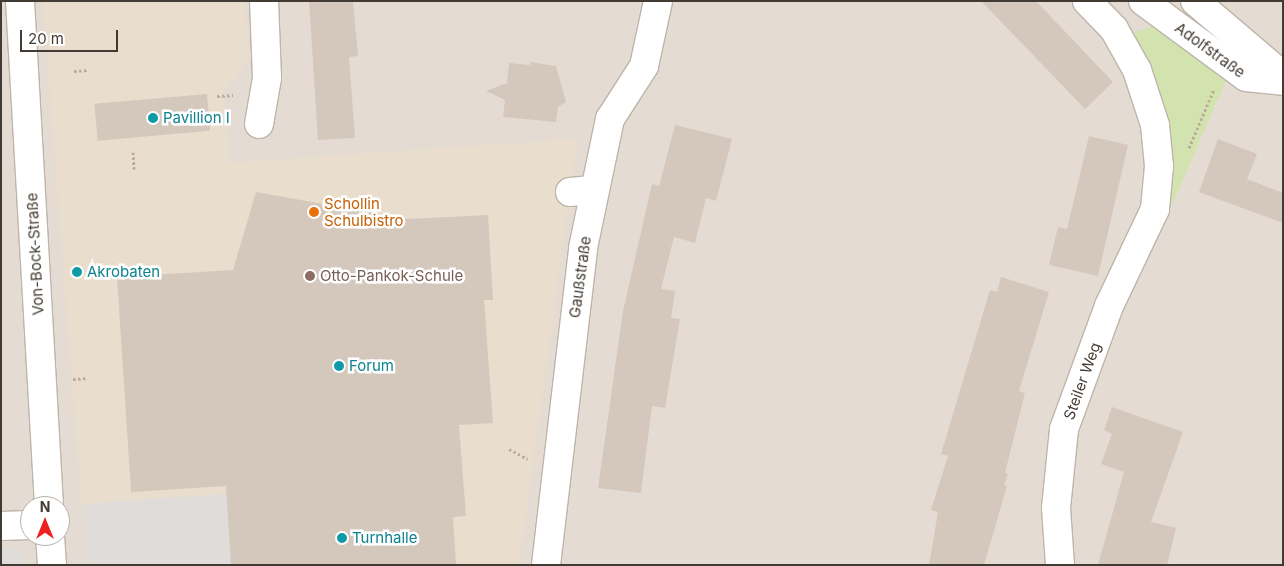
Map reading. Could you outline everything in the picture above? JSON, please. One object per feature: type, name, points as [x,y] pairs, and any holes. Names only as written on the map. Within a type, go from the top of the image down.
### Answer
[{"type":"street","name":"Von-Bock-Straße","points":[[20,1],[47,496]]},
{"type":"street","points":[[259,124],[267,78],[264,1]]},
{"type":"street","name":"Gaußstraße","points":[[546,565],[583,248],[582,191],[610,119],[644,66],[658,1]]},
{"type":"street","name":"Steiler Weg","points":[[1060,565],[1056,508],[1064,429],[1109,306],[1155,209],[1159,166],[1155,125],[1137,70],[1114,29],[1087,1]]},
{"type":"street","name":"Adolfstraße","points":[[1143,1],[1224,63],[1246,77],[1283,81]]},
{"type":"street","points":[[1195,1],[1283,76]]},
{"type":"street","points":[[1,526],[20,525]]},
{"type":"street","points":[[51,546],[52,565]]},
{"type":"path","points":[[1187,154],[1224,63]]},
{"type":"path","points":[[74,71],[88,70]]},
{"type":"path","points":[[217,96],[224,95]]},
{"type":"path","points":[[133,152],[134,169]]},
{"type":"path","points":[[71,379],[86,378]]},
{"type":"path","points":[[509,449],[520,455]]},
{"type":"shaded area","points":[[1,1],[1283,1],[1283,565],[1,565]]},
{"type":"shaded area","name":"Otto-Pankok-Schule","points":[[43,1],[245,1],[249,61],[224,89],[229,163],[577,139],[519,565],[86,565]]},
{"type":"shaded area","points":[[236,493],[240,531],[229,532],[231,565],[86,565],[82,504]]},
{"type":"shaded area","points":[[23,548],[24,565],[1,565],[1,550]]},
{"type":"green space","points":[[1162,24],[1228,76],[1172,205],[1135,32]]},
{"type":"building","points":[[309,1],[353,1],[358,56],[349,57],[355,138],[318,140]]},
{"type":"building","points":[[981,1],[1036,1],[1113,82],[1085,109]]},
{"type":"building","points":[[530,62],[556,66],[566,102],[558,107],[556,122],[503,117],[505,100],[486,91],[507,83],[509,63],[530,65]]},
{"type":"building","name":"Pavillion I","points":[[207,94],[210,131],[98,141],[94,104]]},
{"type":"building","points":[[675,125],[732,139],[716,201],[706,198],[695,243],[674,237],[661,289],[675,291],[671,318],[680,319],[665,408],[652,406],[641,493],[598,488],[623,311],[652,184],[659,186]]},
{"type":"building","points":[[1089,136],[1128,145],[1098,276],[1049,265],[1058,227],[1067,229]]},
{"type":"building","points":[[1218,139],[1257,154],[1247,179],[1283,193],[1283,223],[1199,192]]},
{"type":"building","points":[[256,192],[407,219],[488,215],[493,300],[484,300],[493,423],[459,425],[466,516],[453,517],[456,565],[231,565],[226,486],[131,492],[117,277],[233,270]]},
{"type":"building","points":[[1001,277],[1049,292],[1019,391],[1025,393],[1005,473],[1008,474],[1004,485],[1007,486],[984,565],[929,565],[938,512],[931,510],[948,456],[941,454],[990,290],[997,292]]},
{"type":"building","points":[[1112,407],[1183,432],[1151,522],[1176,528],[1167,565],[1098,565],[1124,472],[1101,464],[1112,434],[1104,430]]},
{"type":"place","name":"Pavillion I","points":[[153,118]]},
{"type":"place","name":"Schollin Schulbistro","points":[[314,212]]},
{"type":"place","name":"Akrobaten","points":[[77,272]]},
{"type":"place","name":"Otto-Pankok-Schule","points":[[310,276]]},
{"type":"place","name":"Forum","points":[[339,366]]},
{"type":"place","name":"Turnhalle","points":[[342,538]]}]
